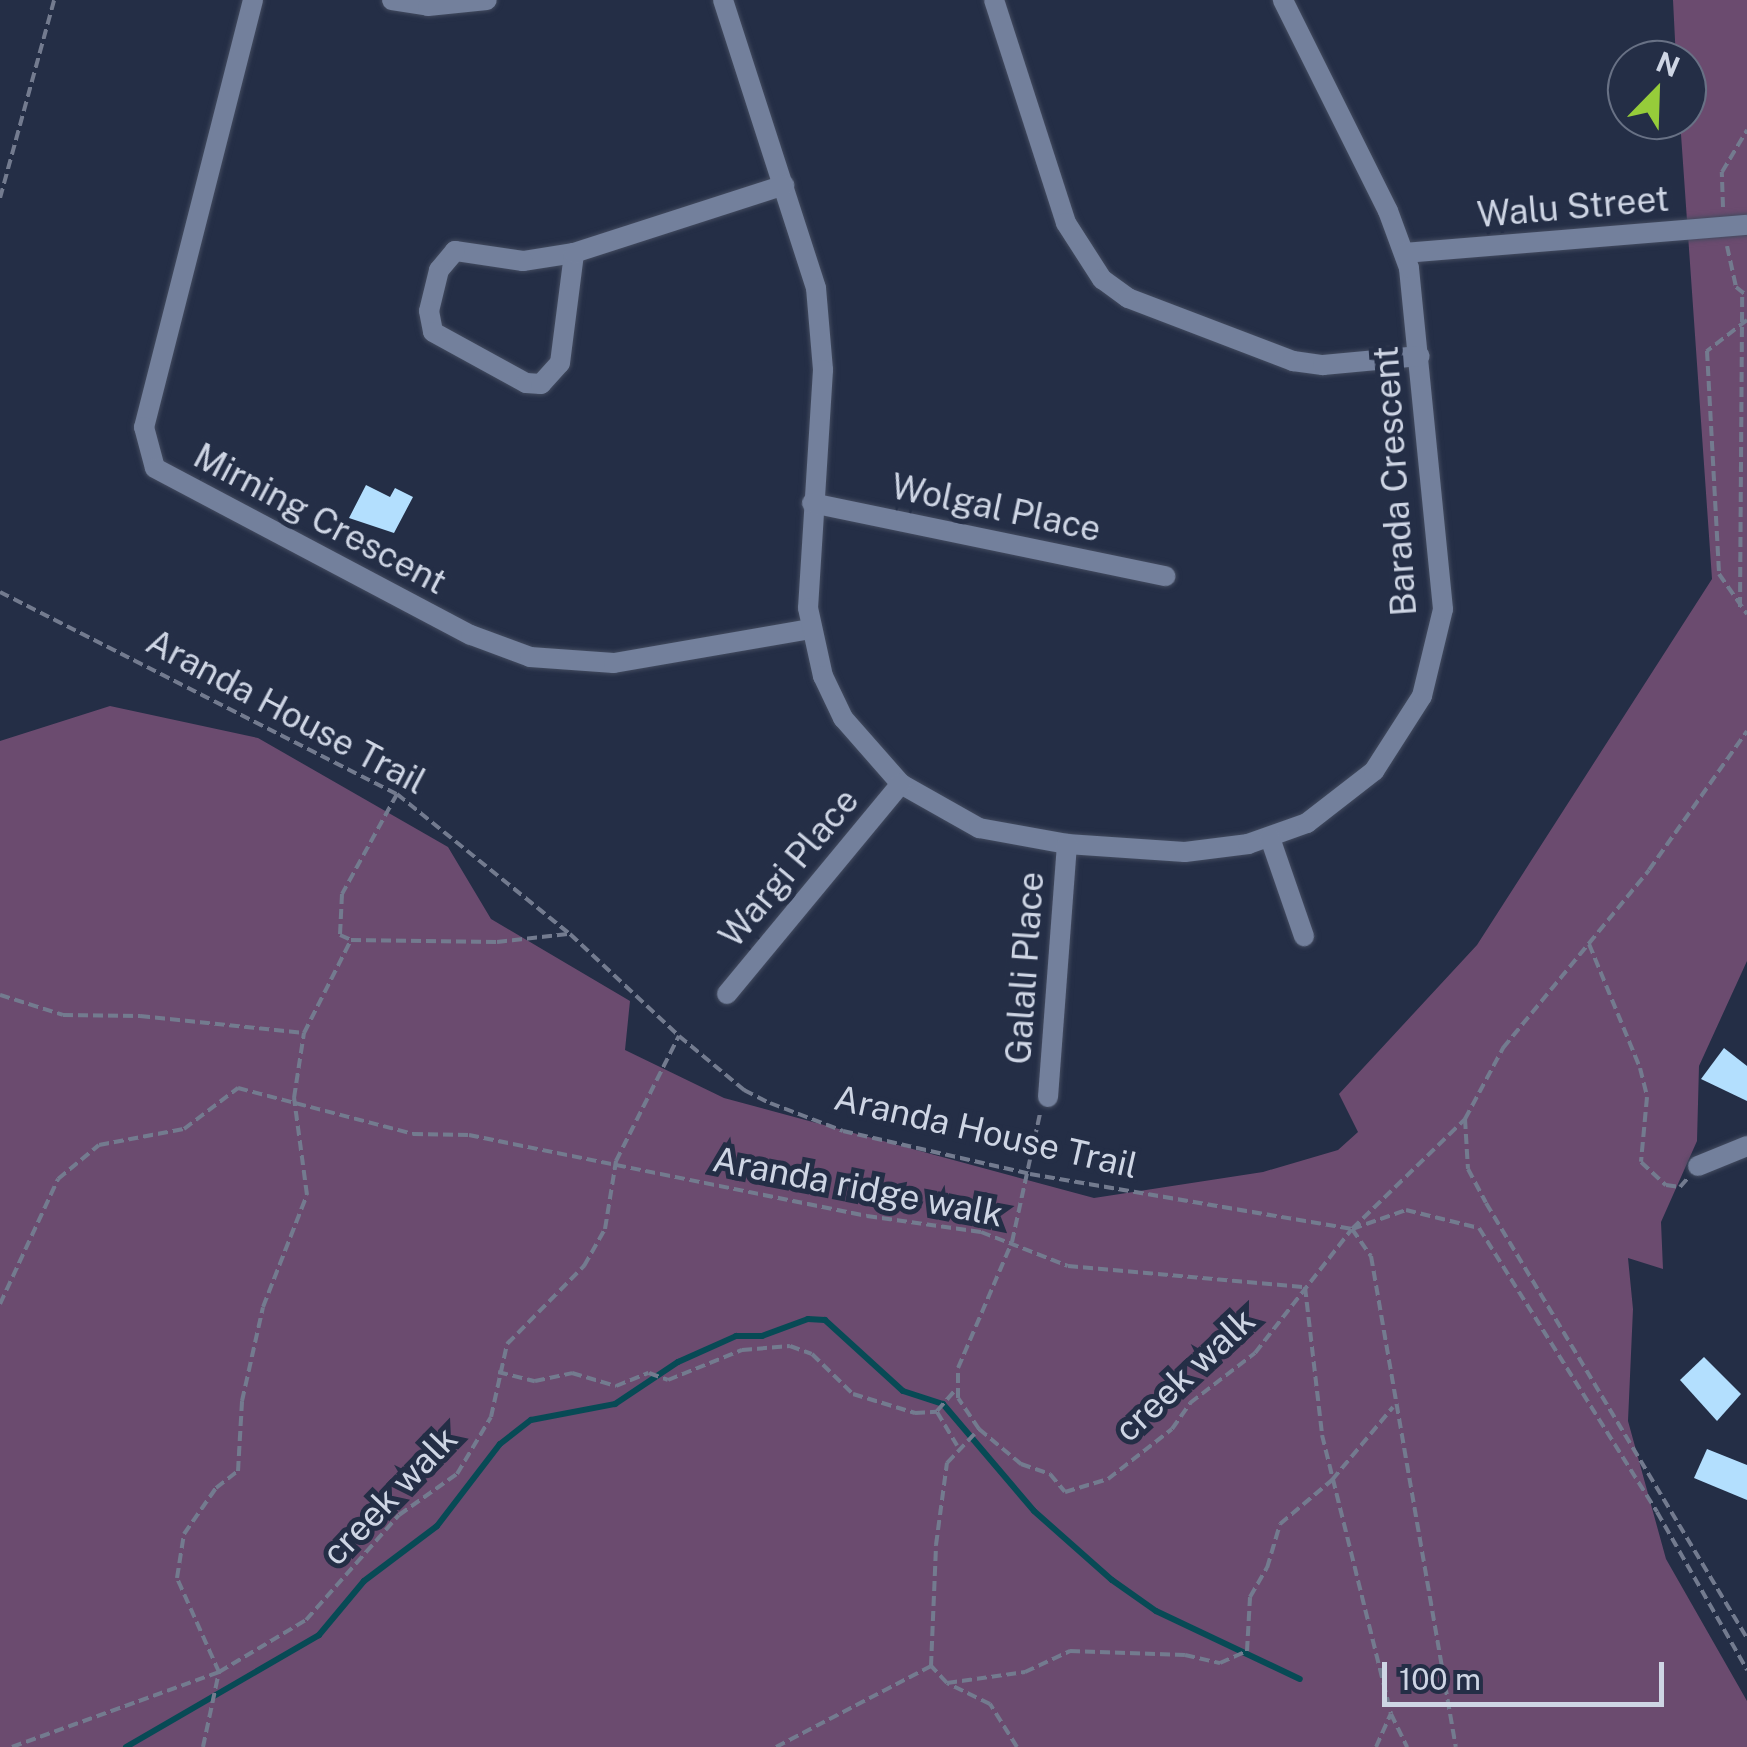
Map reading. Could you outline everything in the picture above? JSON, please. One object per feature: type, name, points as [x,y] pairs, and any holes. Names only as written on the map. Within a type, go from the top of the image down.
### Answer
[{"type":"street","name":"Mirning Crescent","points":[[254,0],[144,427],[155,468],[471,635],[530,657],[614,663],[811,629]]},
{"type":"street","points":[[392,0],[428,6],[487,0]]},
{"type":"street","name":"Barada Crescent","points":[[723,0],[784,185],[822,328],[812,504],[811,629],[842,718],[900,784],[979,828],[1067,844],[1196,852],[1270,838],[1342,800],[1374,771],[1408,722],[1436,653],[1442,566],[1405,253],[1283,0]]},
{"type":"street","points":[[994,0],[1066,223],[1102,279],[1128,298],[1293,361],[1324,365],[1420,356]]},
{"type":"street","points":[[574,254],[560,363],[541,384],[526,384],[433,332],[429,311],[439,270],[455,252],[523,261],[574,254],[784,185]]},
{"type":"street","name":"Walu Street","points":[[1405,253],[1747,225]]},
{"type":"street","name":"Wolgal Place","points":[[812,504],[1166,576]]},
{"type":"street","name":"Wargi Place","points":[[727,994],[900,784]]},
{"type":"street","points":[[1270,838],[1304,936]]},
{"type":"street","name":"Galali Place","points":[[1048,1097],[1067,844]]},
{"type":"street","points":[[1698,1166],[1747,1146]]},
{"type":"path","points":[[0,198],[54,0]]},
{"type":"path","points":[[1724,212],[1722,172],[1747,130]]},
{"type":"path","points":[[1726,239],[1744,294],[1740,607]]},
{"type":"path","points":[[1744,322],[1707,351],[1719,574],[1747,614]]},
{"type":"path","name":"Aranda House Trail","points":[[0,592],[397,794],[570,934],[679,1036],[744,1090],[770,1103],[843,1130],[1030,1174],[1352,1230]]},
{"type":"path","points":[[1747,732],[1698,807],[1503,1048],[1466,1119],[1468,1169],[1486,1203],[1747,1638]]},
{"type":"path","points":[[397,794],[342,894],[340,934],[351,940],[497,942],[570,934]]},
{"type":"path","points":[[202,1747],[219,1672],[178,1578],[184,1534],[216,1488],[238,1472],[242,1402],[263,1307],[308,1195],[294,1098],[304,1032],[351,940]]},
{"type":"path","points":[[1589,944],[1640,1068],[1646,1097],[1641,1162],[1651,1177],[1680,1187]]},
{"type":"path","points":[[0,995],[63,1015],[223,1022],[304,1032]]},
{"type":"path","name":"creek walk","points":[[12,1747],[219,1672],[306,1620],[399,1515],[457,1474],[491,1418],[507,1344],[584,1266],[605,1229],[616,1161],[679,1036]]},
{"type":"path","name":"Aranda ridge walk","points":[[0,1304],[58,1179],[99,1145],[184,1129],[238,1088],[294,1098],[413,1134],[469,1135],[523,1151],[616,1161],[1012,1242],[1068,1266],[1304,1287]]},
{"type":"path","points":[[498,1372],[534,1380],[572,1373],[616,1386],[649,1373],[668,1380],[742,1350],[790,1346],[812,1354],[853,1394],[915,1413],[936,1412],[957,1388],[964,1348],[1012,1242],[1030,1174],[1037,1119],[1048,1097]]},
{"type":"path","name":"creek walk","points":[[979,1429],[1021,1464],[1050,1474],[1065,1492],[1098,1484],[1172,1429],[1190,1403],[1255,1353],[1352,1230],[1466,1119]]},
{"type":"path","points":[[1456,1747],[1393,1407],[1371,1256],[1352,1230],[1406,1210],[1479,1228],[1657,1512],[1747,1670]]},
{"type":"path","points":[[1304,1287],[1308,1352],[1332,1480],[1390,1714],[1407,1747]]},
{"type":"path","points":[[957,1388],[979,1429],[957,1445],[941,1486],[932,1666],[947,1683],[990,1704],[1016,1747]]},
{"type":"path","points":[[947,1683],[1025,1672],[1070,1651],[1185,1655],[1220,1663],[1246,1651],[1250,1598],[1267,1568],[1280,1524],[1332,1480],[1393,1407]]},
{"type":"path","points":[[936,1412],[957,1445]]},
{"type":"path","points":[[776,1747],[932,1666]]},
{"type":"path","points":[[1376,1747],[1390,1714]]},
{"type":"shaded area","points":[[1673,0],[1747,0],[1747,961],[1699,1066],[1697,1141],[1661,1222],[1663,1269],[1628,1258],[1633,1309],[1628,1421],[1666,1559],[1747,1701],[1747,1747],[0,1747],[0,741],[110,706],[258,738],[448,847],[491,919],[630,1001],[625,1050],[724,1098],[1094,1198],[1263,1172],[1338,1150],[1358,1132],[1339,1094],[1477,945],[1712,579],[1681,140],[1707,140],[1707,40],[1675,40]]},
{"type":"building","points":[[366,485],[390,497],[395,488],[413,497],[394,533],[349,518]]},
{"type":"building","points":[[1724,1048],[1747,1066],[1747,1101],[1701,1079]]},
{"type":"building","points":[[1704,1357],[1741,1394],[1717,1421],[1680,1380]]},
{"type":"building","points":[[1707,1449],[1747,1465],[1747,1500],[1694,1478]]},
{"type":"waterway","points":[[126,1747],[319,1635],[364,1581],[437,1526],[500,1444],[531,1420],[615,1404],[678,1362],[736,1336],[762,1336],[808,1319],[825,1320],[903,1391],[943,1404],[1034,1511],[1112,1580],[1156,1611],[1300,1679]]}]
